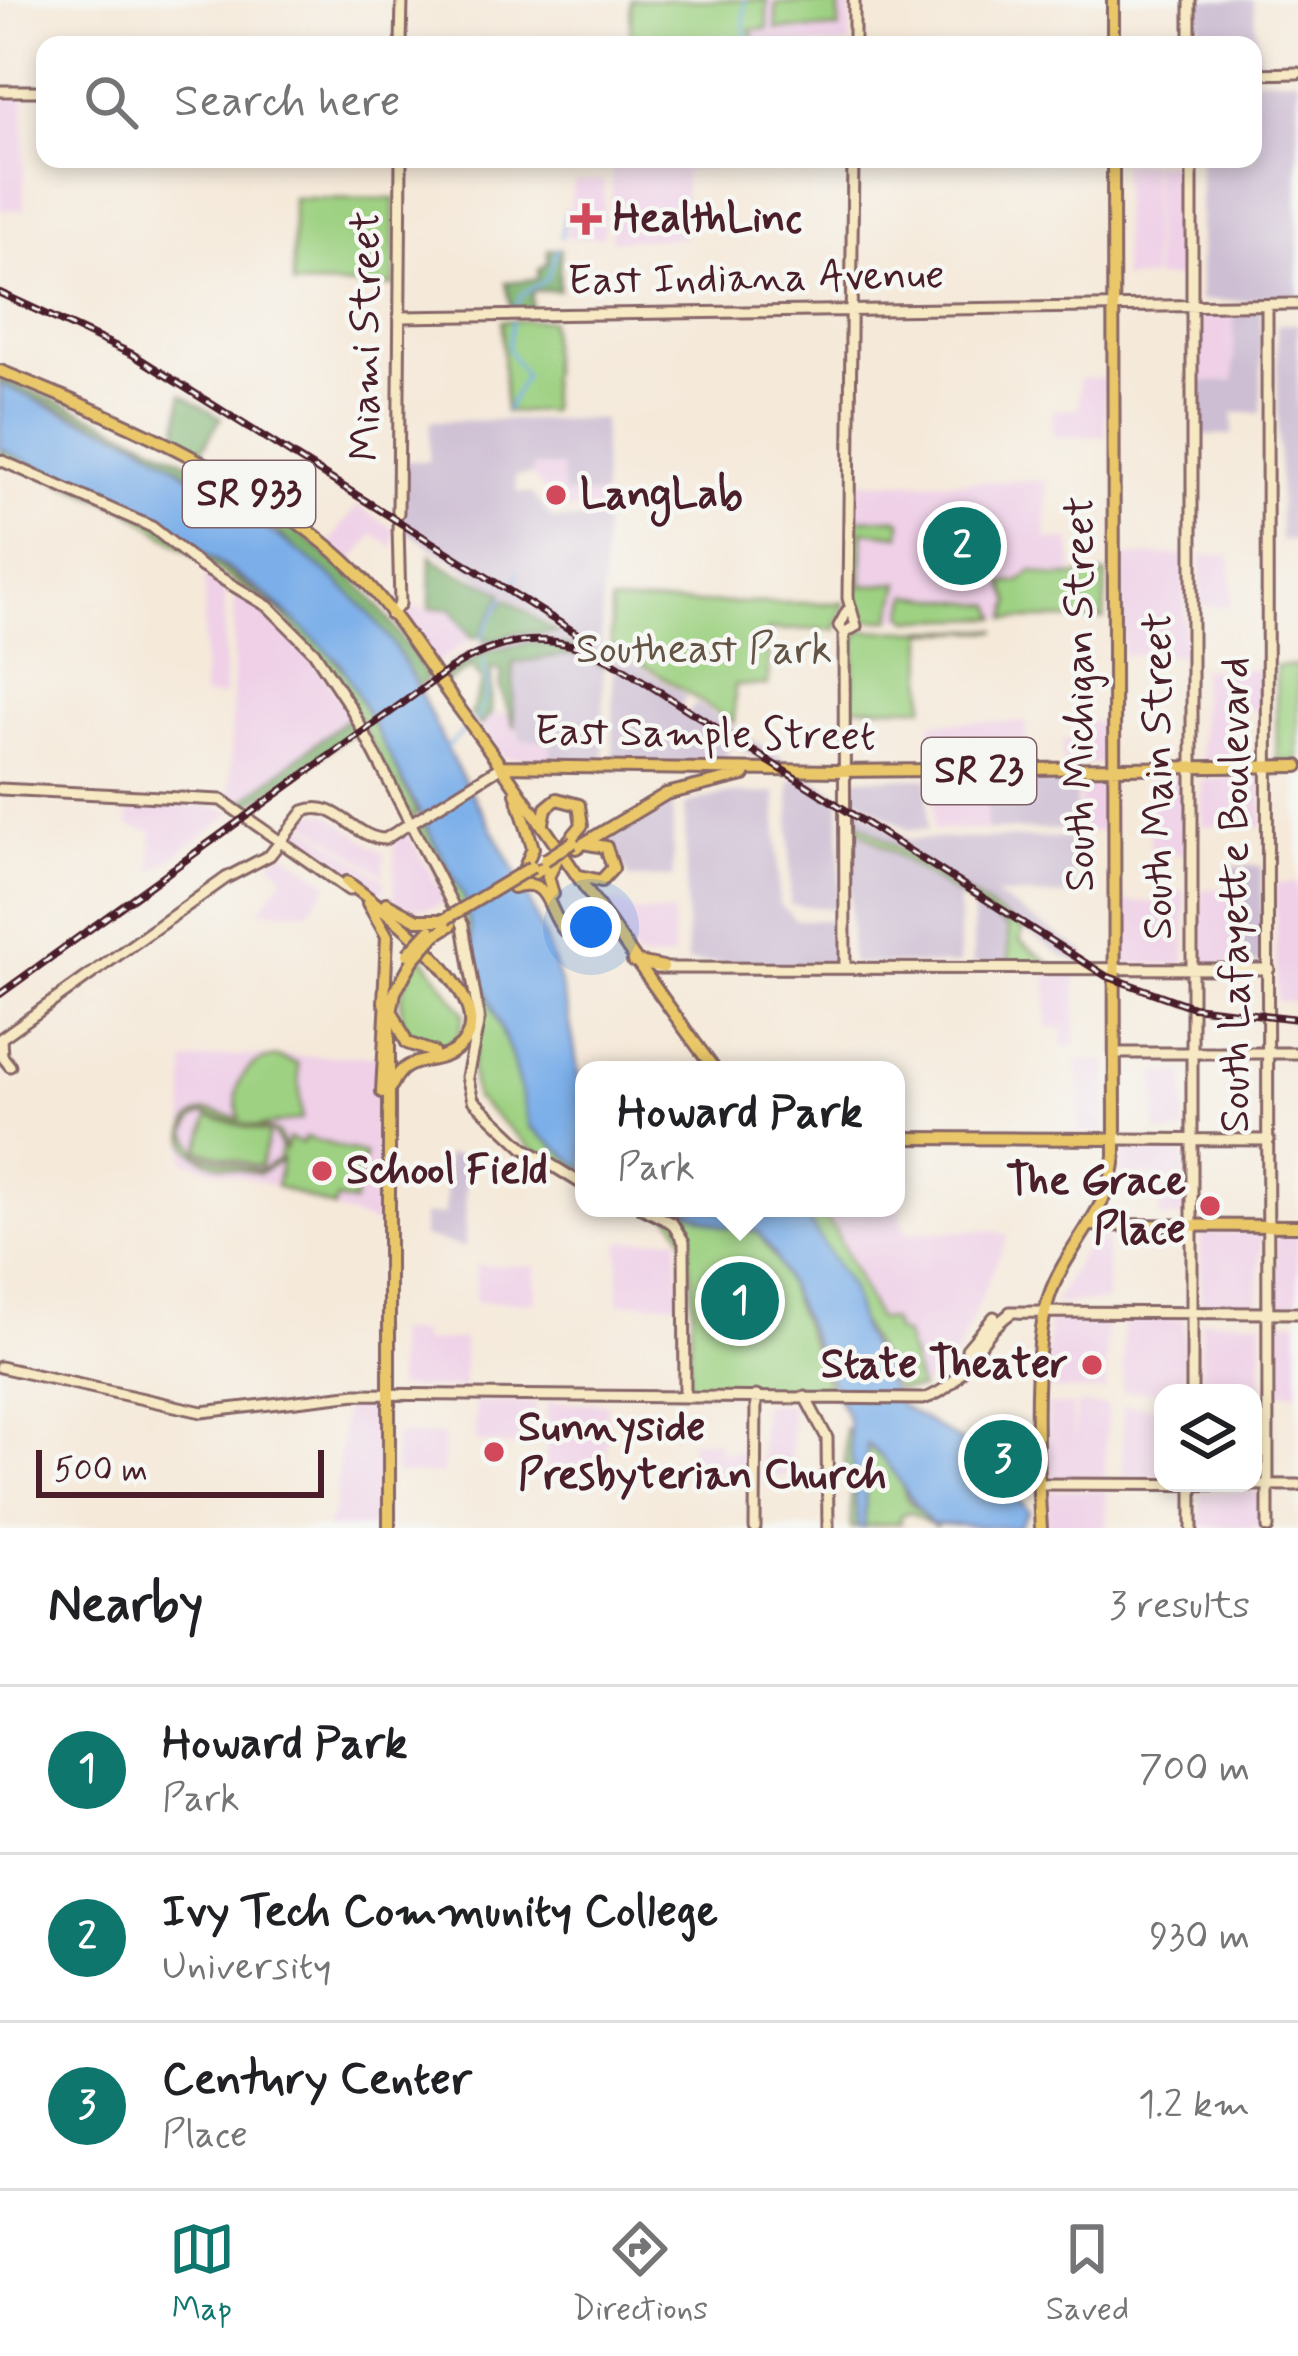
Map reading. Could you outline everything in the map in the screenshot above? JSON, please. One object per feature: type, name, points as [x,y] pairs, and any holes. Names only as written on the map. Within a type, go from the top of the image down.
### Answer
[{"type":"main road","points":[[1112,0],[1112,36]]},
{"type":"main road","name":"South Michigan Street","points":[[1046,1310],[1064,1264],[1110,1186],[1115,1139],[1113,168]]},
{"type":"main road","name":"SR 933","points":[[0,371],[157,437],[286,518],[357,573],[499,762],[586,901]]},
{"type":"main road","points":[[399,627],[400,604]]},
{"type":"main road","points":[[499,762],[618,941],[708,1061]]},
{"type":"main road","name":"East Sample Street","points":[[499,762],[688,769],[1115,771]]},
{"type":"main road","name":"SR 23","points":[[1115,771],[1298,766]]},
{"type":"main road","name":"SR 23","points":[[562,853],[663,789],[748,769]]},
{"type":"main road","name":"SR 23","points":[[387,1173],[383,1009],[410,957],[433,933],[641,806],[694,784],[739,775],[840,771]]},
{"type":"main road","points":[[516,793],[533,848],[530,870]]},
{"type":"main road","points":[[543,826],[550,802],[572,799],[584,818],[548,883],[565,926],[585,924],[586,901]]},
{"type":"main road","points":[[562,853],[606,847],[613,868],[595,882],[574,873]]},
{"type":"main road","name":"SR 23","points":[[447,921],[513,887],[530,870]]},
{"type":"main road","points":[[341,879],[417,920],[447,921]]},
{"type":"main road","points":[[341,879],[414,935],[470,1009],[470,1030],[461,1045],[446,1055],[407,1064],[388,1098]]},
{"type":"main road","points":[[513,887],[531,885],[544,891],[563,930],[604,927]]},
{"type":"main road","points":[[586,901],[618,941]]},
{"type":"main road","points":[[368,903],[414,942],[460,999],[466,1016],[460,1039],[434,1052],[407,1043],[394,1020],[395,992]]},
{"type":"main road","points":[[368,903],[387,936],[383,1009]]},
{"type":"main road","name":"SR 23","points":[[389,1528],[390,1014],[410,957]]},
{"type":"main road","points":[[633,961],[659,968],[651,986]]},
{"type":"main road","points":[[905,1138],[1115,1139]]},
{"type":"main road","points":[[1091,1225],[1298,1226]]},
{"type":"main road","points":[[1041,1528],[1046,1310]]},
{"type":"street","points":[[401,36],[402,0]]},
{"type":"street","points":[[854,0],[854,36]]},
{"type":"street","points":[[1190,0],[1190,36]]},
{"type":"street","points":[[1262,74],[1298,73]]},
{"type":"street","points":[[0,91],[36,91]]},
{"type":"street","name":"Miami Street","points":[[398,513],[401,168]]},
{"type":"street","points":[[845,968],[840,771],[847,633],[856,626],[848,618],[853,168]]},
{"type":"street","name":"South Main Street","points":[[1192,168],[1192,1384]]},
{"type":"street","name":"East Indiana Avenue","points":[[399,317],[1298,304]]},
{"type":"street","name":"South Lafayette Boulevard","points":[[1267,305],[1268,1528]]},
{"type":"street","points":[[0,460],[135,518],[280,616],[335,680],[464,930],[479,1019],[467,1077],[473,1100],[524,1148],[575,1179]]},
{"type":"street","points":[[388,612],[400,604],[398,526]]},
{"type":"street","points":[[388,612],[398,582]]},
{"type":"street","name":"East Sample Street","points":[[282,839],[300,814],[316,807],[373,838],[386,839],[499,762]]},
{"type":"street","points":[[0,792],[225,801],[341,879],[368,903]]},
{"type":"street","points":[[10,1066],[2,1057],[1,1039],[226,878],[263,860],[282,839]]},
{"type":"street","points":[[642,973],[659,968],[1269,969]]},
{"type":"street","points":[[1115,1053],[1298,1053]]},
{"type":"street","points":[[1115,1139],[1269,1140]]},
{"type":"street","points":[[660,1217],[674,1224],[686,1260],[685,1396]]},
{"type":"street","points":[[0,1367],[190,1412],[389,1394],[929,1397],[951,1386],[981,1337],[1011,1312],[1298,1313]]},
{"type":"street","points":[[755,1528],[756,1396]]},
{"type":"street","points":[[809,1396],[826,1434],[828,1528]]},
{"type":"street","points":[[1040,1484],[1154,1484]]},
{"type":"street","points":[[1262,1485],[1298,1485]]},
{"type":"street","points":[[1192,1492],[1192,1528]]},
{"type":"shaded area","points":[[767,0],[850,0],[850,36],[753,36],[750,29],[767,29]]},
{"type":"shaded area","points":[[1199,0],[1253,0],[1257,36],[1199,36]]},
{"type":"shaded area","points":[[1298,78],[1298,300],[1200,301],[1200,168],[1262,168],[1262,79]]},
{"type":"shaded area","points":[[0,96],[25,96],[24,210],[0,210]]},
{"type":"shaded area","points":[[612,168],[712,168],[685,170],[684,238],[611,240]]},
{"type":"shaded area","points":[[1122,168],[1151,168],[1152,278],[1122,279]]},
{"type":"shaded area","points":[[1153,168],[1183,168],[1183,278],[1154,278]]},
{"type":"shaded area","points":[[604,180],[604,237],[565,238],[574,181]]},
{"type":"shaded area","points":[[1234,310],[1234,381],[1200,382],[1200,311]]},
{"type":"shaded area","points":[[1234,310],[1261,310],[1261,413],[1233,413],[1233,435],[1201,435],[1200,382],[1234,381]]},
{"type":"shaded area","points":[[1277,324],[1298,324],[1298,541],[1280,541]]},
{"type":"shaded area","points":[[1105,378],[1106,436],[1053,437],[1053,410],[1079,409],[1079,379]]},
{"type":"shaded area","points":[[603,419],[603,495],[563,494],[562,467],[533,466],[532,475],[515,476],[517,492],[532,494],[553,520],[604,520],[601,660],[568,646],[487,652],[448,672],[447,664],[486,642],[520,634],[557,635],[558,629],[403,529],[403,461],[429,461],[430,421]]},
{"type":"shaded area","points":[[532,466],[563,467],[563,494],[603,495],[603,510],[559,509],[532,475]]},
{"type":"shaded area","points":[[1047,481],[1046,539],[1071,540],[1072,574],[1106,574],[1104,617],[862,619],[852,608],[854,482]]},
{"type":"shaded area","points":[[357,506],[394,529],[394,548],[374,534],[352,562],[329,544]]},
{"type":"shaded area","points":[[1184,555],[1185,655],[1123,655],[1123,556]]},
{"type":"shaded area","points":[[1201,555],[1231,555],[1231,606],[1201,606]]},
{"type":"shaded area","points":[[205,576],[225,588],[224,697],[203,696]]},
{"type":"shaded area","points":[[235,593],[286,629],[315,660],[349,717],[242,802],[230,793]]},
{"type":"shaded area","points":[[402,608],[451,609],[472,638],[435,664],[402,621]]},
{"type":"shaded area","points":[[613,649],[686,696],[679,710],[688,714],[696,703],[791,764],[767,765],[728,740],[727,765],[613,765]]},
{"type":"shaded area","points":[[573,654],[603,666],[604,763],[551,761],[550,740],[522,740],[516,727],[513,664]]},
{"type":"shaded area","points":[[1201,669],[1262,669],[1262,710],[1231,710],[1231,765],[1201,765]]},
{"type":"shaded area","points":[[491,714],[507,714],[522,739],[550,740],[551,761],[502,757],[480,726]]},
{"type":"shaded area","points":[[931,722],[1026,722],[1026,764],[931,765]]},
{"type":"shaded area","points":[[1081,722],[1106,722],[1107,764],[1062,764],[1063,740],[1080,740]]},
{"type":"shaded area","points":[[1262,773],[1262,827],[1202,826],[1202,780]]},
{"type":"shaded area","points":[[852,778],[928,778],[928,830],[908,830],[850,792]]},
{"type":"shaded area","points":[[934,778],[987,778],[987,830],[933,830]]},
{"type":"shaded area","points":[[987,778],[1076,778],[1076,830],[987,830]]},
{"type":"shaded area","points":[[1079,778],[1107,778],[1107,831],[1079,831]]},
{"type":"shaded area","points":[[1149,778],[1185,778],[1185,854],[1150,853]]},
{"type":"shaded area","points":[[815,779],[839,795],[840,909],[790,905],[790,780]]},
{"type":"shaded area","points":[[776,793],[779,904],[796,920],[840,920],[840,966],[687,962],[685,805],[724,794]]},
{"type":"shaded area","points":[[673,801],[673,878],[630,878],[608,838]]},
{"type":"shaded area","points":[[851,803],[907,839],[1076,838],[1073,896],[995,895],[1086,953],[1077,962],[1064,956],[851,817]]},
{"type":"shaded area","points":[[128,804],[212,806],[233,812],[152,873],[152,831],[128,826]]},
{"type":"shaded area","points":[[314,812],[329,814],[384,854],[384,875],[302,819]]},
{"type":"shaded area","points":[[301,822],[385,880],[384,893],[359,883],[291,836]]},
{"type":"shaded area","points":[[850,824],[959,897],[959,965],[851,963]]},
{"type":"shaded area","points":[[407,832],[446,901],[437,906],[416,909],[394,902],[394,840]]},
{"type":"shaded area","points":[[281,850],[329,883],[309,911],[259,911],[284,876],[271,862]]},
{"type":"shaded area","points":[[1234,866],[1261,866],[1262,964],[1234,964]]},
{"type":"shaded area","points":[[1276,883],[1298,883],[1298,1002],[1277,1001]]},
{"type":"shaded area","points":[[1202,889],[1234,889],[1234,964],[1201,965]]},
{"type":"shaded area","points":[[1155,891],[1185,891],[1185,965],[1124,964],[1123,902],[1155,902]]},
{"type":"shaded area","points":[[623,903],[633,912],[673,913],[673,958],[638,960],[601,908]]},
{"type":"shaded area","points":[[973,906],[1009,928],[1009,964],[973,964]]},
{"type":"shaded area","points":[[1047,974],[1076,974],[1076,1047],[1062,1047],[1062,1028],[1047,1027]]},
{"type":"shaded area","points":[[230,1056],[376,1056],[379,1225],[301,1198],[301,1193],[184,1161],[185,1062]]},
{"type":"shaded area","points":[[1078,1060],[1107,1060],[1107,1133],[1079,1133]]},
{"type":"shaded area","points":[[1155,1073],[1185,1073],[1184,1133],[1156,1133]]},
{"type":"shaded area","points":[[1124,1147],[1185,1147],[1184,1218],[1160,1218],[1159,1176],[1120,1176]]},
{"type":"shaded area","points":[[446,1155],[466,1155],[465,1248],[423,1237],[423,1215],[445,1215]]},
{"type":"shaded area","points":[[825,1217],[901,1217],[906,1233],[993,1230],[1008,1236],[951,1367],[920,1389],[903,1334],[877,1319]]},
{"type":"shaded area","points":[[1107,1232],[1107,1301],[1054,1304],[1093,1233]]},
{"type":"shaded area","points":[[1201,1233],[1262,1233],[1258,1306],[1201,1305]]},
{"type":"shaded area","points":[[1276,1234],[1298,1234],[1298,1306],[1277,1306]]},
{"type":"shaded area","points":[[677,1237],[680,1303],[619,1303],[619,1242]]},
{"type":"shaded area","points":[[476,1265],[536,1266],[536,1302],[475,1302]]},
{"type":"shaded area","points":[[1049,1319],[1106,1319],[1106,1391],[1046,1390]]},
{"type":"shaded area","points":[[1123,1319],[1184,1319],[1184,1384],[1154,1384],[1154,1392],[1123,1391]]},
{"type":"shaded area","points":[[1201,1320],[1262,1320],[1262,1384],[1201,1384]]},
{"type":"shaded area","points":[[1276,1320],[1298,1320],[1298,1392],[1276,1392]]},
{"type":"shaded area","points":[[395,1332],[421,1332],[421,1342],[464,1339],[464,1388],[396,1388]]},
{"type":"shaded area","points":[[383,1401],[383,1527],[326,1528],[335,1509],[344,1402]]},
{"type":"shaded area","points":[[475,1402],[536,1402],[535,1448],[475,1442]]},
{"type":"shaded area","points":[[547,1402],[607,1403],[607,1475],[546,1475]]},
{"type":"shaded area","points":[[762,1404],[791,1404],[791,1476],[761,1475]]},
{"type":"shaded area","points":[[1048,1405],[1072,1405],[1075,1443],[1076,1405],[1107,1405],[1105,1478],[1047,1480]]},
{"type":"shaded area","points":[[1123,1406],[1154,1406],[1154,1478],[1123,1477]]},
{"type":"shaded area","points":[[395,1435],[443,1435],[443,1474],[395,1474]]},
{"type":"shaded area","points":[[690,1440],[719,1441],[719,1452],[751,1452],[750,1476],[689,1476]]},
{"type":"shaded area","points":[[1048,1489],[1107,1491],[1107,1528],[1046,1528]]},
{"type":"shaded area","points":[[1201,1492],[1261,1492],[1261,1527],[1200,1527]]},
{"type":"green space","points":[[631,0],[767,0],[767,29],[751,30],[753,36],[630,36]]},
{"type":"green space","points":[[776,3],[839,3],[839,29],[776,29]]},
{"type":"green space","points":[[293,198],[395,199],[394,286],[293,285]]},
{"type":"green space","points":[[560,249],[559,290],[532,291],[532,310],[512,311],[506,282],[537,279],[539,269],[548,263],[548,250]]},
{"type":"green space","points":[[550,320],[550,411],[505,412],[502,321]]},
{"type":"green space","points":[[0,378],[142,439],[277,517],[366,592],[424,671],[426,681],[417,687],[395,647],[277,531],[140,442],[0,384]]},
{"type":"green space","points":[[182,394],[221,418],[199,455],[177,442]]},
{"type":"green space","points":[[0,449],[149,515],[310,631],[358,687],[417,814],[411,818],[338,678],[282,614],[124,508],[0,457]]},
{"type":"green space","points":[[855,519],[901,521],[900,535],[863,531],[862,586],[900,583],[891,620],[861,620],[852,608]]},
{"type":"green space","points":[[431,555],[447,568],[503,593],[480,636],[472,638],[451,609],[430,608]]},
{"type":"green space","points":[[1033,571],[1054,577],[1106,574],[1104,619],[1007,619],[1011,602],[1003,583],[1019,582]]},
{"type":"green space","points":[[909,595],[993,605],[998,618],[909,620],[904,614]]},
{"type":"green space","points":[[506,598],[557,633],[517,633],[484,642],[484,630]]},
{"type":"green space","name":"Southeast Park","points":[[611,603],[844,603],[836,629],[769,630],[768,685],[735,685],[734,723],[611,644]]},
{"type":"green space","points":[[861,631],[998,631],[925,632],[924,707],[852,707],[855,641]]},
{"type":"green space","points":[[532,642],[568,646],[601,660],[603,666],[573,654],[513,663],[514,728],[500,687],[502,672],[491,668],[491,714],[480,726],[471,714],[482,682],[472,667],[447,682],[443,676],[487,652]]},
{"type":"green space","points":[[1276,666],[1298,666],[1298,761],[1277,761]]},
{"type":"green space","points":[[349,717],[356,730],[249,806],[242,802]]},
{"type":"green space","points":[[851,817],[1023,930],[1020,941],[1051,964],[1009,964],[1008,928],[850,824]]},
{"type":"green space","points":[[422,820],[465,899],[476,965],[511,1055],[530,1127],[575,1162],[575,1174],[532,1149],[475,1098],[471,1067],[481,1019],[469,942],[417,825]]},
{"type":"green space","points":[[421,954],[464,1013],[459,1036],[442,1049],[411,1042],[402,1017],[404,987]]},
{"type":"green space","points":[[277,1057],[298,1064],[302,1119],[262,1126],[278,1133],[285,1150],[288,1139],[303,1143],[305,1137],[365,1154],[354,1203],[337,1199],[334,1208],[276,1186],[282,1160],[259,1174],[207,1161],[188,1146],[186,1139],[187,1125],[196,1114],[211,1111],[240,1119],[238,1087],[247,1070]],"holes":[[[204,1114],[272,1131],[281,1147],[279,1160],[259,1171],[199,1154],[187,1132],[193,1119]]]},
{"type":"green space","points":[[209,1116],[269,1134],[260,1167],[199,1150]]},
{"type":"green space","points":[[669,1217],[704,1217],[758,1232],[779,1265],[830,1390],[688,1389],[690,1265]]},
{"type":"green space","points":[[804,1217],[825,1217],[877,1319],[891,1320],[895,1331],[905,1335],[920,1389],[898,1390]]},
{"type":"green space","points":[[845,1429],[884,1459],[901,1481],[907,1500],[937,1528],[909,1512],[900,1515],[900,1523],[851,1528]]},
{"type":"water","points":[[0,384],[157,453],[315,564],[378,624],[414,681],[492,828],[554,965],[577,1060],[575,1162],[530,1127],[511,1055],[476,965],[465,899],[341,664],[269,597],[149,515],[0,449]]},
{"type":"water","points":[[700,1217],[807,1217],[851,1289],[862,1332],[900,1405],[960,1441],[1029,1511],[1018,1528],[931,1524],[867,1444],[864,1528],[858,1528],[848,1419],[773,1252],[758,1232]]},
{"type":"waterway","points":[[745,0],[747,36]]},
{"type":"waterway","points":[[561,237],[566,210]]},
{"type":"waterway","points":[[513,311],[522,295],[547,279],[557,249]]},
{"type":"waterway","points":[[506,411],[525,375],[508,349],[512,322]]},
{"type":"waterway","points":[[516,580],[518,572]]},
{"type":"waterway","points":[[481,638],[503,598]]},
{"type":"waterway","points":[[476,722],[488,691],[484,661]]},
{"type":"waterway","points":[[445,749],[468,727]]},
{"type":"railway","points":[[0,293],[132,354],[590,642]]},
{"type":"railway","points":[[0,994],[447,671],[508,644],[549,641],[613,662],[1106,976],[1193,1007],[1298,1019]]},
{"type":"place","name":"HealthLinc","points":[[586,219]]},
{"type":"place","name":"LangLab","points":[[556,495]]},
{"type":"place","name":"Ivy Tech Community College","points":[[962,546]]},
{"type":"place","name":"School Field","points":[[322,1171]]},
{"type":"place","name":"The Grace Place","points":[[1210,1206]]},
{"type":"place","name":"Howard Park","points":[[740,1301]]},
{"type":"place","name":"State Theater","points":[[1092,1365]]},
{"type":"place","name":"Sunnyside Presbyterian Church","points":[[494,1452]]},
{"type":"place","name":"Century Center","points":[[1003,1459]]}]
